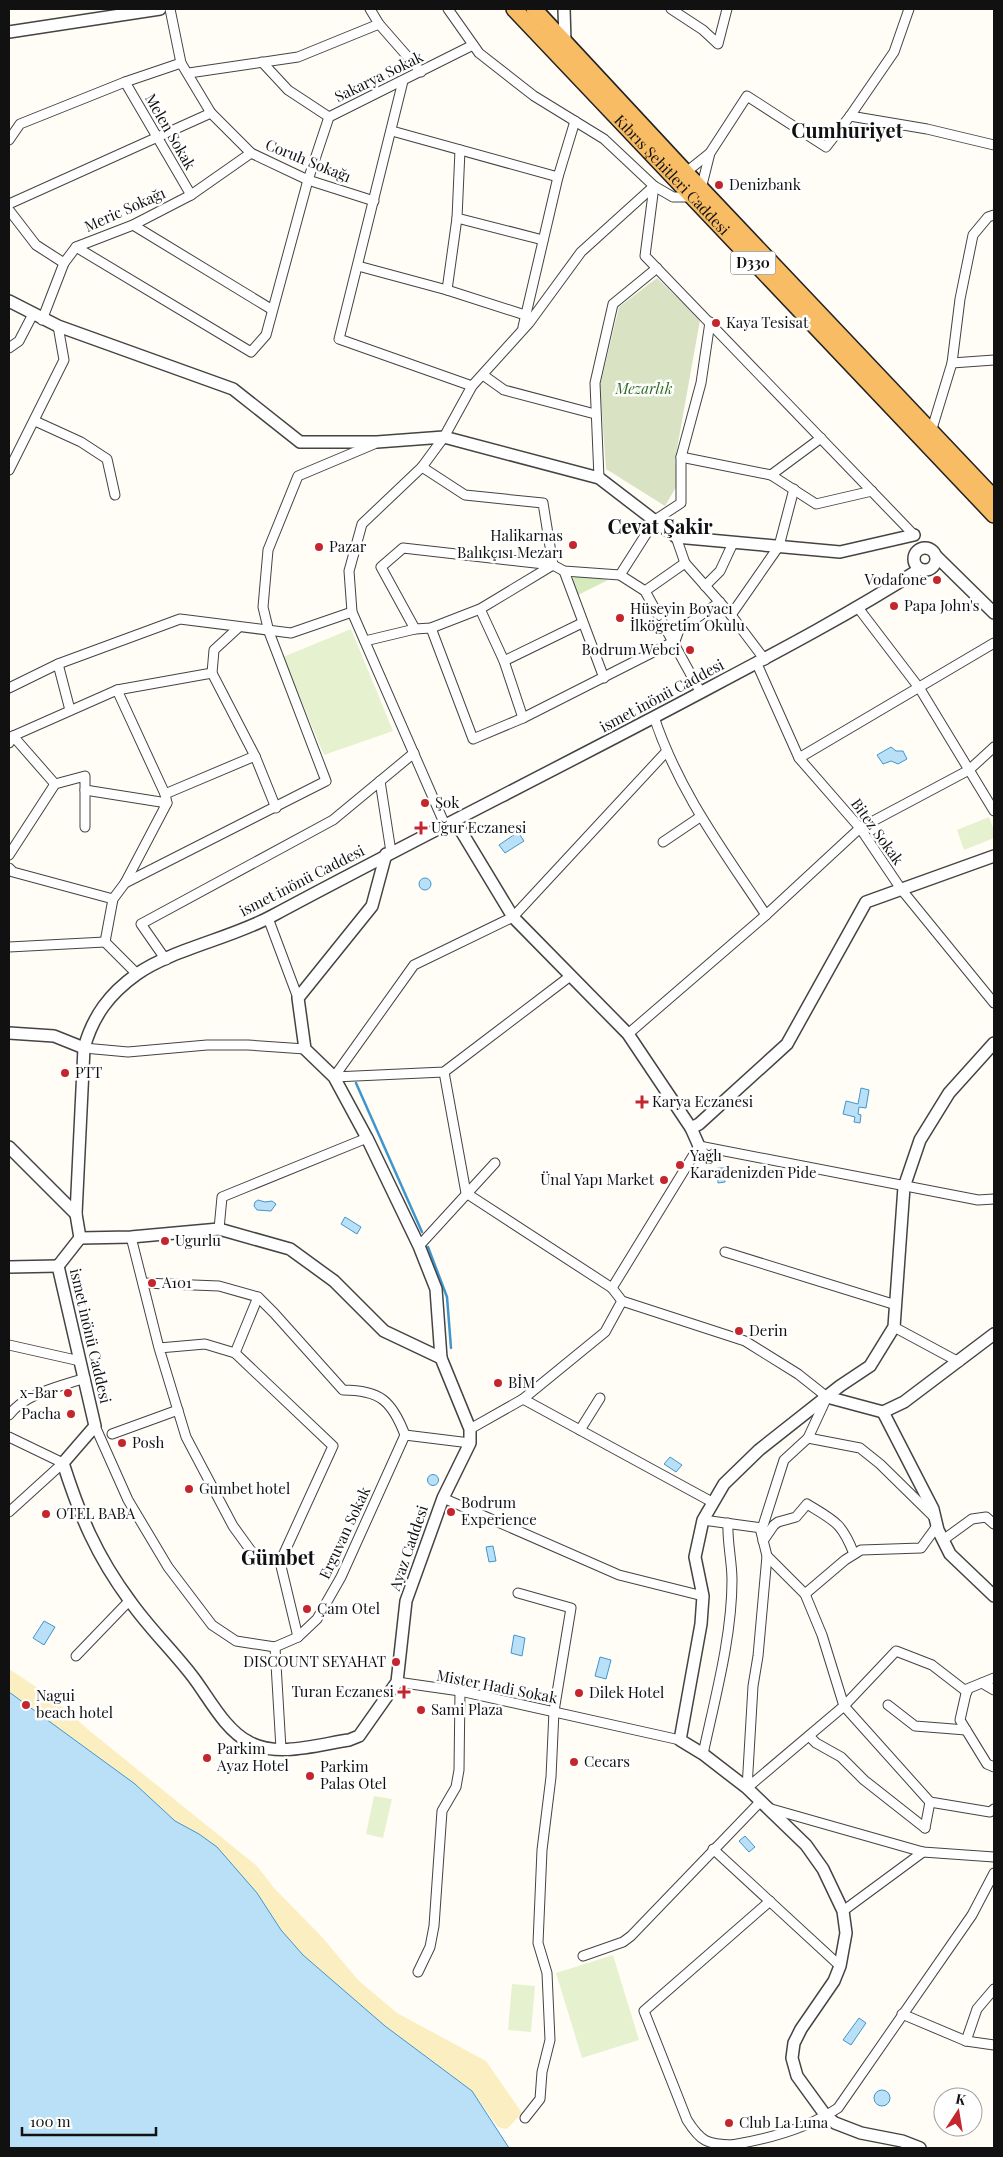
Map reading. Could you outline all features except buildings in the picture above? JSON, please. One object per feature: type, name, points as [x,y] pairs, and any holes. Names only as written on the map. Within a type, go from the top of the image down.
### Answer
[{"type":"highway","name":"Kıbrıs Şehitleri Caddesi","points":[[514,9],[994,498]]},
{"type":"highway","name":"Kıbrıs Şehitleri Caddesi","points":[[534,9],[686,173],[696,193],[994,516]]},
{"type":"street","points":[[9,32],[135,10],[160,9]]},
{"type":"street","name":"Coruh Sokağı","points":[[170,9],[181,63],[189,73],[211,113],[251,153],[308,180],[374,201]]},
{"type":"street","points":[[370,9],[379,24],[421,72]]},
{"type":"street","points":[[448,9],[479,54],[534,96],[604,139],[654,186],[673,197],[696,193],[710,153],[746,96],[826,147],[894,52],[909,9]]},
{"type":"street","points":[[564,9],[565,42]]},
{"type":"street","points":[[671,9],[703,30],[718,44],[728,9]]},
{"type":"street","points":[[189,73],[298,57],[379,24]]},
{"type":"street","name":"Sakarya Sokak","points":[[76,247],[251,352],[266,335],[271,309],[308,180],[329,117],[473,45]]},
{"type":"street","points":[[262,62],[288,90],[329,117]]},
{"type":"street","points":[[9,140],[20,124],[125,82],[181,63]]},
{"type":"street","points":[[403,81],[339,339],[472,386]]},
{"type":"street","name":"Melen Sokak","points":[[125,82],[191,195]]},
{"type":"street","points":[[9,204],[211,113]]},
{"type":"street","points":[[850,116],[927,129],[994,145]]},
{"type":"street","points":[[522,331],[558,177],[575,121]]},
{"type":"street","points":[[392,131],[558,177]]},
{"type":"street","points":[[447,290],[458,218],[460,150]]},
{"type":"street","name":"Meric Sokağı","points":[[9,348],[19,342],[38,317],[64,263],[76,247],[133,225],[191,195],[251,153]]},
{"type":"street","points":[[686,173],[710,153]]},
{"type":"street","points":[[654,186],[645,256],[936,559],[994,613]]},
{"type":"street","points":[[654,186],[581,252],[522,331],[472,386],[444,437],[422,467],[362,524],[349,571],[352,612],[414,753],[450,823],[513,918],[628,1034],[691,1128],[699,1146]]},
{"type":"street","points":[[9,210],[36,245],[64,263]]},
{"type":"street","points":[[931,432],[952,363],[960,299],[973,235],[988,217],[994,215]]},
{"type":"street","points":[[458,218],[543,240]]},
{"type":"street","points":[[133,225],[271,309]]},
{"type":"street","points":[[358,266],[447,290],[525,315]]},
{"type":"street","points":[[599,478],[595,383],[613,304],[657,268]]},
{"type":"street","points":[[9,301],[58,326],[234,389],[300,442],[377,442],[444,437],[599,478],[676,537],[685,564],[645,590]]},
{"type":"street","points":[[620,575],[655,520],[681,503],[681,457],[701,383],[710,322]]},
{"type":"street","points":[[9,470],[64,360],[58,326]]},
{"type":"street","points":[[952,363],[994,360]]},
{"type":"street","points":[[483,375],[504,390],[595,414]]},
{"type":"street","points":[[35,421],[81,442],[107,459],[116,496]]},
{"type":"street","points":[[771,475],[821,438]]},
{"type":"street","points":[[125,883],[326,781],[269,632],[263,608],[268,550],[298,476],[377,442]]},
{"type":"street","points":[[107,459],[114,451]]},
{"type":"street","points":[[681,457],[771,475],[816,504],[872,491]]},
{"type":"street","points":[[422,467],[465,494],[543,503],[553,565]]},
{"type":"street","points":[[731,615],[779,546],[794,489]]},
{"type":"street","points":[[676,537],[840,552],[914,535]]},
{"type":"street","points":[[914,535],[916,562],[928,570],[936,559]]},
{"type":"street","points":[[705,586],[720,571],[733,543]]},
{"type":"street","points":[[415,629],[381,567],[403,548],[553,565],[564,571],[620,575],[645,590],[675,641],[701,693]]},
{"type":"street","name":"ismet inönü Caddesi","points":[[63,1462],[95,1426],[58,1266],[80,1238],[76,1214],[84,1048],[90,1026],[102,1004],[138,974],[166,960],[268,918],[388,853],[654,718],[859,609],[905,579],[916,562],[918,551],[936,559]]},
{"type":"street","name":"Bitez Sokak","points":[[685,564],[731,615],[761,662],[800,758],[860,828],[901,889],[994,1003]]},
{"type":"street","points":[[365,640],[415,629],[431,628],[480,609],[553,565]]},
{"type":"street","points":[[564,571],[604,678]]},
{"type":"street","points":[[431,628],[473,739],[523,718],[675,641],[679,630],[720,602]]},
{"type":"street","points":[[480,609],[504,661],[523,718]]},
{"type":"street","points":[[859,609],[920,689],[994,811]]},
{"type":"street","points":[[9,688],[58,664],[180,619],[269,632],[291,633],[352,612]]},
{"type":"street","points":[[504,661],[582,623]]},
{"type":"street","points":[[240,627],[214,650],[212,673],[255,756],[276,808]]},
{"type":"street","points":[[800,758],[920,689],[994,643]]},
{"type":"street","points":[[58,664],[70,710]]},
{"type":"street","points":[[55,784],[11,739],[70,710],[117,690],[212,673]]},
{"type":"street","points":[[117,690],[166,798]]},
{"type":"street","points":[[654,718],[666,752],[700,817],[766,915]]},
{"type":"street","points":[[628,1034],[766,915],[860,828],[969,770],[994,747]]},
{"type":"street","points":[[334,1077],[414,965],[513,918],[666,752]]},
{"type":"street","points":[[166,960],[141,924],[333,820],[414,753]]},
{"type":"street","points":[[85,790],[166,798],[255,756]]},
{"type":"street","points":[[9,855],[55,784],[86,776],[85,827]]},
{"type":"street","points":[[298,998],[372,906],[388,853],[380,781]]},
{"type":"street","points":[[106,942],[114,900],[125,883],[166,798]]},
{"type":"street","points":[[663,842],[700,817]]},
{"type":"street","points":[[691,1128],[699,1124],[787,1044],[866,902],[994,856]]},
{"type":"street","points":[[9,868],[13,872],[114,900]]},
{"type":"street","points":[[9,1033],[54,1036],[84,1048],[128,1052],[207,1045],[248,1045],[305,1049],[298,998],[268,918]]},
{"type":"street","points":[[9,947],[106,942],[138,974]]},
{"type":"street","points":[[334,1077],[444,1072],[569,976]]},
{"type":"street","points":[[920,2148],[861,2133],[834,2123],[826,2116],[797,2076],[792,2058],[798,2035],[834,1981],[840,1966],[846,1933],[842,1911],[823,1869],[812,1853],[747,1788],[680,1740],[701,1624],[703,1596],[695,1557],[704,1520],[712,1502],[724,1484],[759,1450],[870,1366],[894,1327],[904,1187],[920,1140],[949,1093],[994,1043]]},
{"type":"street","name":"Ayaz Caddesi","points":[[63,1462],[84,1528],[108,1570],[129,1601],[191,1674],[233,1730],[255,1745],[280,1749],[349,1740],[358,1736],[397,1682],[406,1601],[443,1498],[470,1443],[470,1429],[441,1358],[436,1289],[420,1246],[367,1138],[334,1077],[305,1049]]},
{"type":"street","points":[[444,1072],[466,1193],[612,1288],[622,1301],[745,1341],[798,1374],[827,1397],[884,1412],[904,1402],[994,1334]]},
{"type":"street","points":[[219,1229],[222,1197],[367,1138]]},
{"type":"street","points":[[699,1146],[904,1187],[978,1200],[994,1198]]},
{"type":"street","points":[[612,1288],[699,1146]]},
{"type":"street","points":[[9,1147],[76,1214]]},
{"type":"street","points":[[420,1246],[495,1163]]},
{"type":"street","points":[[80,1238],[131,1237],[219,1229],[290,1249],[334,1281],[384,1331],[441,1358]]},
{"type":"street","points":[[131,1237],[159,1348],[186,1437],[233,1526],[254,1554],[280,1562]]},
{"type":"street","points":[[725,1252],[896,1305]]},
{"type":"street","points":[[9,1267],[58,1266]]},
{"type":"street","points":[[143,1283],[219,1286],[258,1298],[274,1313],[343,1390],[361,1390],[384,1398],[398,1415],[405,1435],[470,1443]]},
{"type":"street","points":[[235,1354],[258,1298]]},
{"type":"street","points":[[470,1429],[523,1399],[605,1332],[622,1301]]},
{"type":"street","points":[[894,1327],[959,1362]]},
{"type":"street","points":[[159,1348],[205,1344],[235,1354],[333,1446],[280,1562],[298,1637]]},
{"type":"street","points":[[9,1345],[80,1361]]},
{"type":"street","points":[[9,1415],[15,1407],[27,1398],[85,1378]]},
{"type":"street","points":[[747,1788],[753,1686],[758,1656],[767,1556],[762,1528],[784,1460],[808,1438],[827,1397]]},
{"type":"street","points":[[580,1430],[600,1398]]},
{"type":"street","points":[[523,1399],[712,1502]]},
{"type":"street","points":[[112,1434],[178,1410]]},
{"type":"street","points":[[884,1412],[933,1510],[936,1522],[950,1554],[994,1596]]},
{"type":"street","points":[[95,1426],[128,1500],[168,1567],[212,1625],[236,1641],[275,1647],[280,1749]]},
{"type":"street","name":"Erguvan Sokak","points":[[275,1647],[298,1637],[317,1619],[342,1576],[405,1435]]},
{"type":"street","points":[[9,1437],[63,1462],[9,1512]]},
{"type":"street","points":[[808,1438],[860,1448],[880,1464],[936,1522]]},
{"type":"street","points":[[443,1498],[619,1575],[703,1596]]},
{"type":"street","points":[[763,1541],[774,1525],[796,1517],[808,1504],[831,1518],[846,1532],[854,1554]]},
{"type":"street","points":[[943,1540],[972,1519],[986,1517],[994,1524]]},
{"type":"street","points":[[704,1520],[762,1528]]},
{"type":"street","points":[[805,1594],[861,1550],[921,1548],[936,1522]]},
{"type":"street","points":[[702,1754],[730,1615],[732,1578],[727,1542],[728,1523]]},
{"type":"street","points":[[767,1556],[805,1594],[822,1635],[844,1706],[930,1802],[990,1812],[994,1809]]},
{"type":"street","points":[[518,1593],[571,1608],[554,1711],[551,1777],[542,1850],[538,1943],[547,1973],[550,2040],[542,2072],[540,2099],[525,2118]]},
{"type":"street","points":[[76,1656],[129,1601]]},
{"type":"street","points":[[747,1788],[844,1706],[896,1651],[932,1665],[967,1692]]},
{"type":"street","points":[[994,1678],[967,1689],[960,1720],[986,1764],[994,1766]]},
{"type":"street","name":"Mister Hadi Sokak","points":[[397,1682],[460,1691],[680,1740]]},
{"type":"street","points":[[982,1683],[994,1690]]},
{"type":"street","points":[[418,1972],[430,1947],[434,1926],[442,1811],[456,1786],[459,1770],[460,1691]]},
{"type":"street","points":[[888,1705],[915,1726],[966,1730]]},
{"type":"street","points":[[809,1736],[816,1743],[841,1757],[864,1780],[925,1828],[930,1802]]},
{"type":"street","points":[[582,1956],[623,1942],[631,1936],[713,1849],[763,1805]]},
{"type":"street","points":[[763,1805],[923,1852],[994,1857]]},
{"type":"street","points":[[713,1849],[840,1966]]},
{"type":"street","points":[[842,1911],[923,1852]]},
{"type":"street","points":[[770,1901],[644,2011],[687,2120],[697,2136],[713,2144],[731,2147],[754,2142],[826,2116],[844,2102],[902,2014],[972,1915],[994,1873]]},
{"type":"street","points":[[966,2041],[977,2010],[994,1989]]},
{"type":"street","points":[[902,2014],[966,2041],[994,2045]]},
{"type":"green space","name":"Mezarlık","points":[[657,278],[700,320],[675,460],[679,482],[665,506],[606,469],[600,386],[619,307]]},
{"type":"green space","points":[[576,575],[608,580],[576,596],[570,583]]},
{"type":"green space","points":[[351,629],[393,731],[324,755],[283,657]]},
{"type":"green space","points":[[989,817],[994,830],[994,838],[964,850],[957,830]]},
{"type":"green space","points":[[374,1796],[392,1799],[383,1838],[366,1834]]},
{"type":"green space","points":[[613,1955],[639,2040],[582,2058],[556,1973]]},
{"type":"green space","points":[[512,1984],[535,1986],[531,2032],[508,2030]]},
{"type":"sand","points":[[9,1669],[50,1696],[91,1732],[257,1866],[274,1888],[322,1937],[358,1980],[397,2013],[486,2061],[522,2113],[507,2129],[498,2127],[472,2091],[385,2026],[303,1955],[281,1930],[257,1893],[199,1834],[175,1821],[135,1784],[9,1692]]},
{"type":"water","points":[[891,747],[896,751],[903,751],[907,759],[898,764],[891,761],[883,764],[877,755]]},
{"type":"water","points":[[518,832],[524,841],[505,853],[499,845]]},
{"type":"water","points":[[423,878],[427,878],[431,884],[427,890],[423,890],[419,886],[419,882]]},
{"type":"water","points":[[861,1088],[869,1090],[866,1108],[859,1107],[860,1123],[854,1122],[855,1117],[843,1114],[846,1101],[858,1104]]},
{"type":"water","points":[[717,1168],[725,1168],[725,1182],[718,1183]]},
{"type":"water","points":[[258,1200],[272,1201],[276,1204],[271,1211],[257,1210],[254,1206]]},
{"type":"water","points":[[345,1217],[361,1227],[357,1234],[341,1224]]},
{"type":"water","points":[[670,1457],[682,1465],[676,1472],[664,1464]]},
{"type":"water","points":[[433,1474],[439,1480],[433,1486],[427,1480]]},
{"type":"water","points":[[493,1546],[496,1561],[489,1562],[486,1547]]},
{"type":"water","points":[[44,1621],[55,1627],[44,1645],[33,1638]]},
{"type":"water","points":[[514,1635],[525,1638],[522,1656],[511,1653]]},
{"type":"water","points":[[600,1657],[611,1660],[606,1679],[595,1676]]},
{"type":"water","points":[[9,1692],[135,1784],[175,1821],[199,1834],[217,1847],[257,1893],[281,1930],[303,1955],[385,2026],[472,2091],[509,2148],[9,2148]]},
{"type":"water","points":[[745,1836],[755,1847],[749,1852],[739,1841]]},
{"type":"water","points":[[859,2018],[866,2023],[851,2045],[843,2040]]},
{"type":"water","points":[[882,2090],[888,2092],[890,2098],[888,2104],[882,2106],[876,2104],[874,2098],[876,2092]]},
{"type":"waterway","points":[[356,1083],[422,1232]]},
{"type":"waterway","points":[[428,1247],[447,1297],[451,1348]]},
{"type":"place","name":"Denizbank","points":[[719,185]]},
{"type":"place","name":"Kaya Tesisat","points":[[716,323]]},
{"type":"place","name":"Halikarnas Balıkçısı Mezarı","points":[[573,545]]},
{"type":"place","name":"Pazar","points":[[319,547]]},
{"type":"place","name":"Vodafone","points":[[937,580]]},
{"type":"place","name":"Papa John's","points":[[894,606]]},
{"type":"place","name":"Hüseyin Boyacı İlköğretim Okulu","points":[[620,618]]},
{"type":"place","name":"Bodrum Webci","points":[[690,650]]},
{"type":"place","name":"Şok","points":[[425,803]]},
{"type":"place","name":"Uğur Eczanesi","points":[[421,828]]},
{"type":"place","name":"PTT","points":[[65,1073]]},
{"type":"place","name":"Karya Eczanesi","points":[[642,1102]]},
{"type":"place","name":"Yağlı Karadenizden Pide","points":[[680,1165]]},
{"type":"place","name":"Ünal Yapı Market","points":[[664,1180]]},
{"type":"place","name":"Ugurlu","points":[[165,1241]]},
{"type":"place","name":"A101","points":[[152,1283]]},
{"type":"place","name":"Derin","points":[[739,1331]]},
{"type":"place","name":"BİM","points":[[498,1383]]},
{"type":"place","name":"x-Bar","points":[[68,1393]]},
{"type":"place","name":"Pacha","points":[[71,1414]]},
{"type":"place","name":"Posh","points":[[122,1443]]},
{"type":"place","name":"Gumbet hotel","points":[[189,1489]]},
{"type":"place","name":"Bodrum Experience","points":[[451,1512]]},
{"type":"place","name":"OTEL BABA","points":[[46,1514]]},
{"type":"place","name":"Çam Otel","points":[[307,1609]]},
{"type":"place","name":"DISCOUNT SEYAHAT","points":[[396,1662]]},
{"type":"place","name":"Turan Eczanesi","points":[[404,1692]]},
{"type":"place","name":"Dilek Hotel","points":[[579,1693]]},
{"type":"place","name":"Nagui beach hotel","points":[[26,1705]]},
{"type":"place","name":"Sami Plaza","points":[[421,1710]]},
{"type":"place","name":"Parkim Ayaz Hotel","points":[[207,1758]]},
{"type":"place","name":"Cecars","points":[[574,1762]]},
{"type":"place","name":"Parkim Palas Otel","points":[[310,1776]]},
{"type":"place","name":"Club La Luna","points":[[729,2123]]},
{"type":"district","name":"Cumhuriyet","points":[[847,131]]},
{"type":"district","name":"Cevat Şakir","points":[[660,527]]},
{"type":"district","name":"Gümbet","points":[[278,1558]]}]
